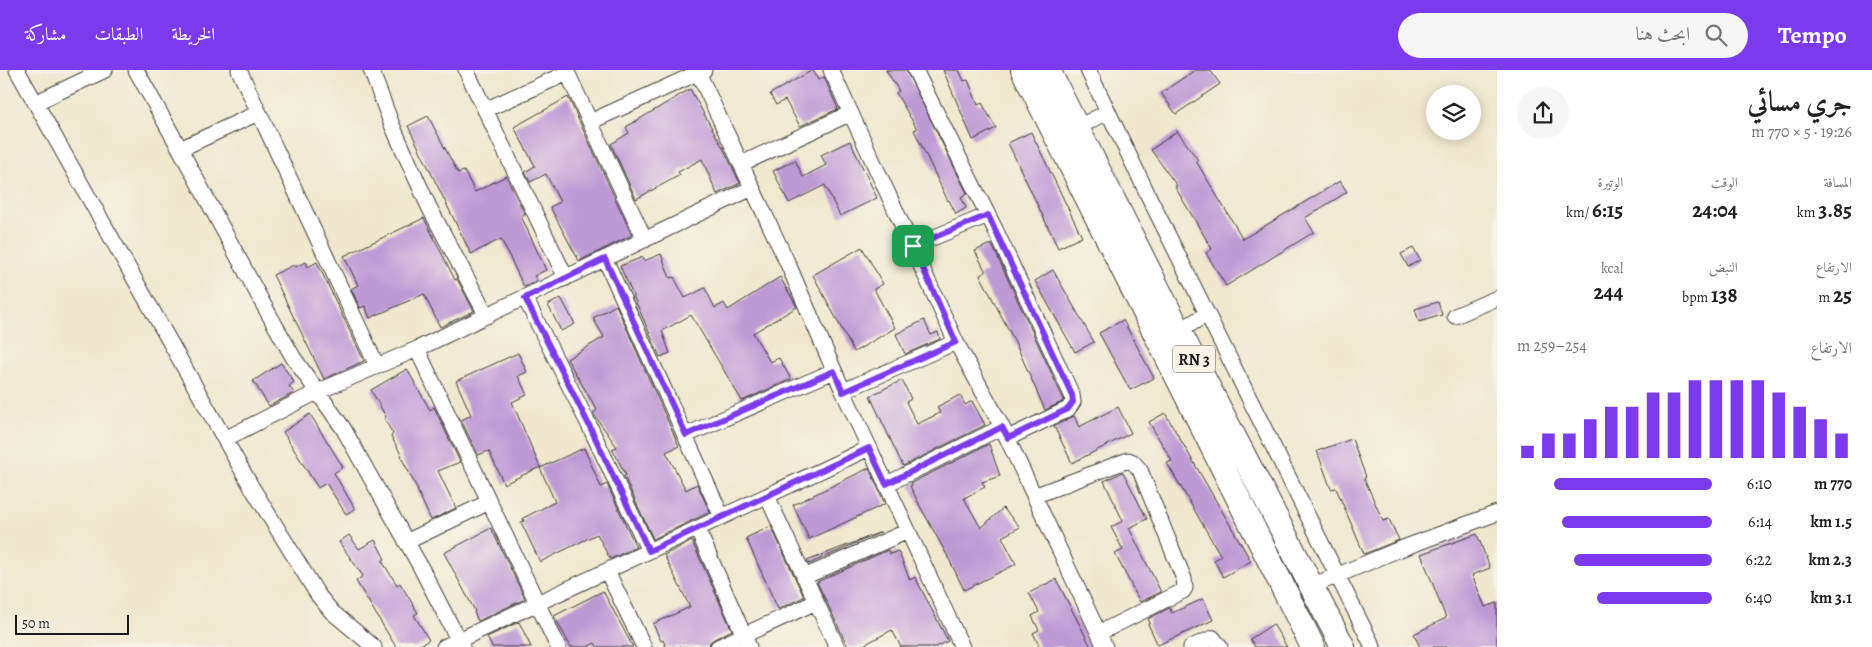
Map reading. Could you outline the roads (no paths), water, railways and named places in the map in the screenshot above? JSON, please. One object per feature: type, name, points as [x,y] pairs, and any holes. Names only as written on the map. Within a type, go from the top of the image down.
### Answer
[{"type":"highway","name":"RN 3","points":[[1023,70],[1313,647]]},
{"type":"highway","name":"RN 3","points":[[1048,70],[1179,331],[1343,647]]},
{"type":"street","points":[[17,70],[251,486],[318,595],[332,612],[374,647]]},
{"type":"street","points":[[35,103],[105,70]]},
{"type":"street","points":[[136,70],[262,302],[293,356],[343,428],[460,644]]},
{"type":"street","points":[[239,70],[377,366]]},
{"type":"street","points":[[371,70],[392,125],[429,207],[487,316]]},
{"type":"street","points":[[466,70],[566,278]]},
{"type":"street","points":[[831,70],[956,342],[1005,433],[1105,647]]},
{"type":"street","points":[[886,484],[1005,433],[1068,409],[1073,402],[1072,395],[988,215],[915,70]]},
{"type":"street","points":[[1088,70],[1373,647]]},
{"type":"street","points":[[485,110],[567,71],[645,240]]},
{"type":"street","points":[[590,122],[700,71],[843,392],[962,647]]},
{"type":"street","points":[[180,149],[258,112]]},
{"type":"street","points":[[1078,127],[1108,112]]},
{"type":"street","points":[[741,164],[851,113]]},
{"type":"street","points":[[225,439],[317,392],[417,349],[752,188]]},
{"type":"street","points":[[913,246],[988,215]]},
{"type":"street","points":[[605,259],[722,517]]},
{"type":"street","points":[[525,298],[589,425],[649,551]]},
{"type":"street","points":[[1455,316],[1497,298]]},
{"type":"street","points":[[1179,331],[1207,314]]},
{"type":"street","points":[[843,392],[956,342]]},
{"type":"street","points":[[417,349],[539,603],[558,647]]},
{"type":"street","points":[[686,435],[834,371]]},
{"type":"street","points":[[444,647],[460,644],[539,603],[869,448]]},
{"type":"street","points":[[1034,496],[1128,460],[1133,462],[1140,470],[1184,579],[1185,588],[1183,591],[1099,633]]},
{"type":"street","points":[[767,496],[837,647]]},
{"type":"street","points":[[406,542],[489,502]]},
{"type":"street","points":[[1312,586],[1395,551],[1497,513]]},
{"type":"street","points":[[697,528],[746,641]]},
{"type":"street","points":[[804,577],[908,531]]},
{"type":"street","points":[[607,571],[644,647]]},
{"type":"street","points":[[718,647],[746,641],[816,602]]},
{"type":"street","points":[[1191,647],[1213,638],[1220,647]]}]
